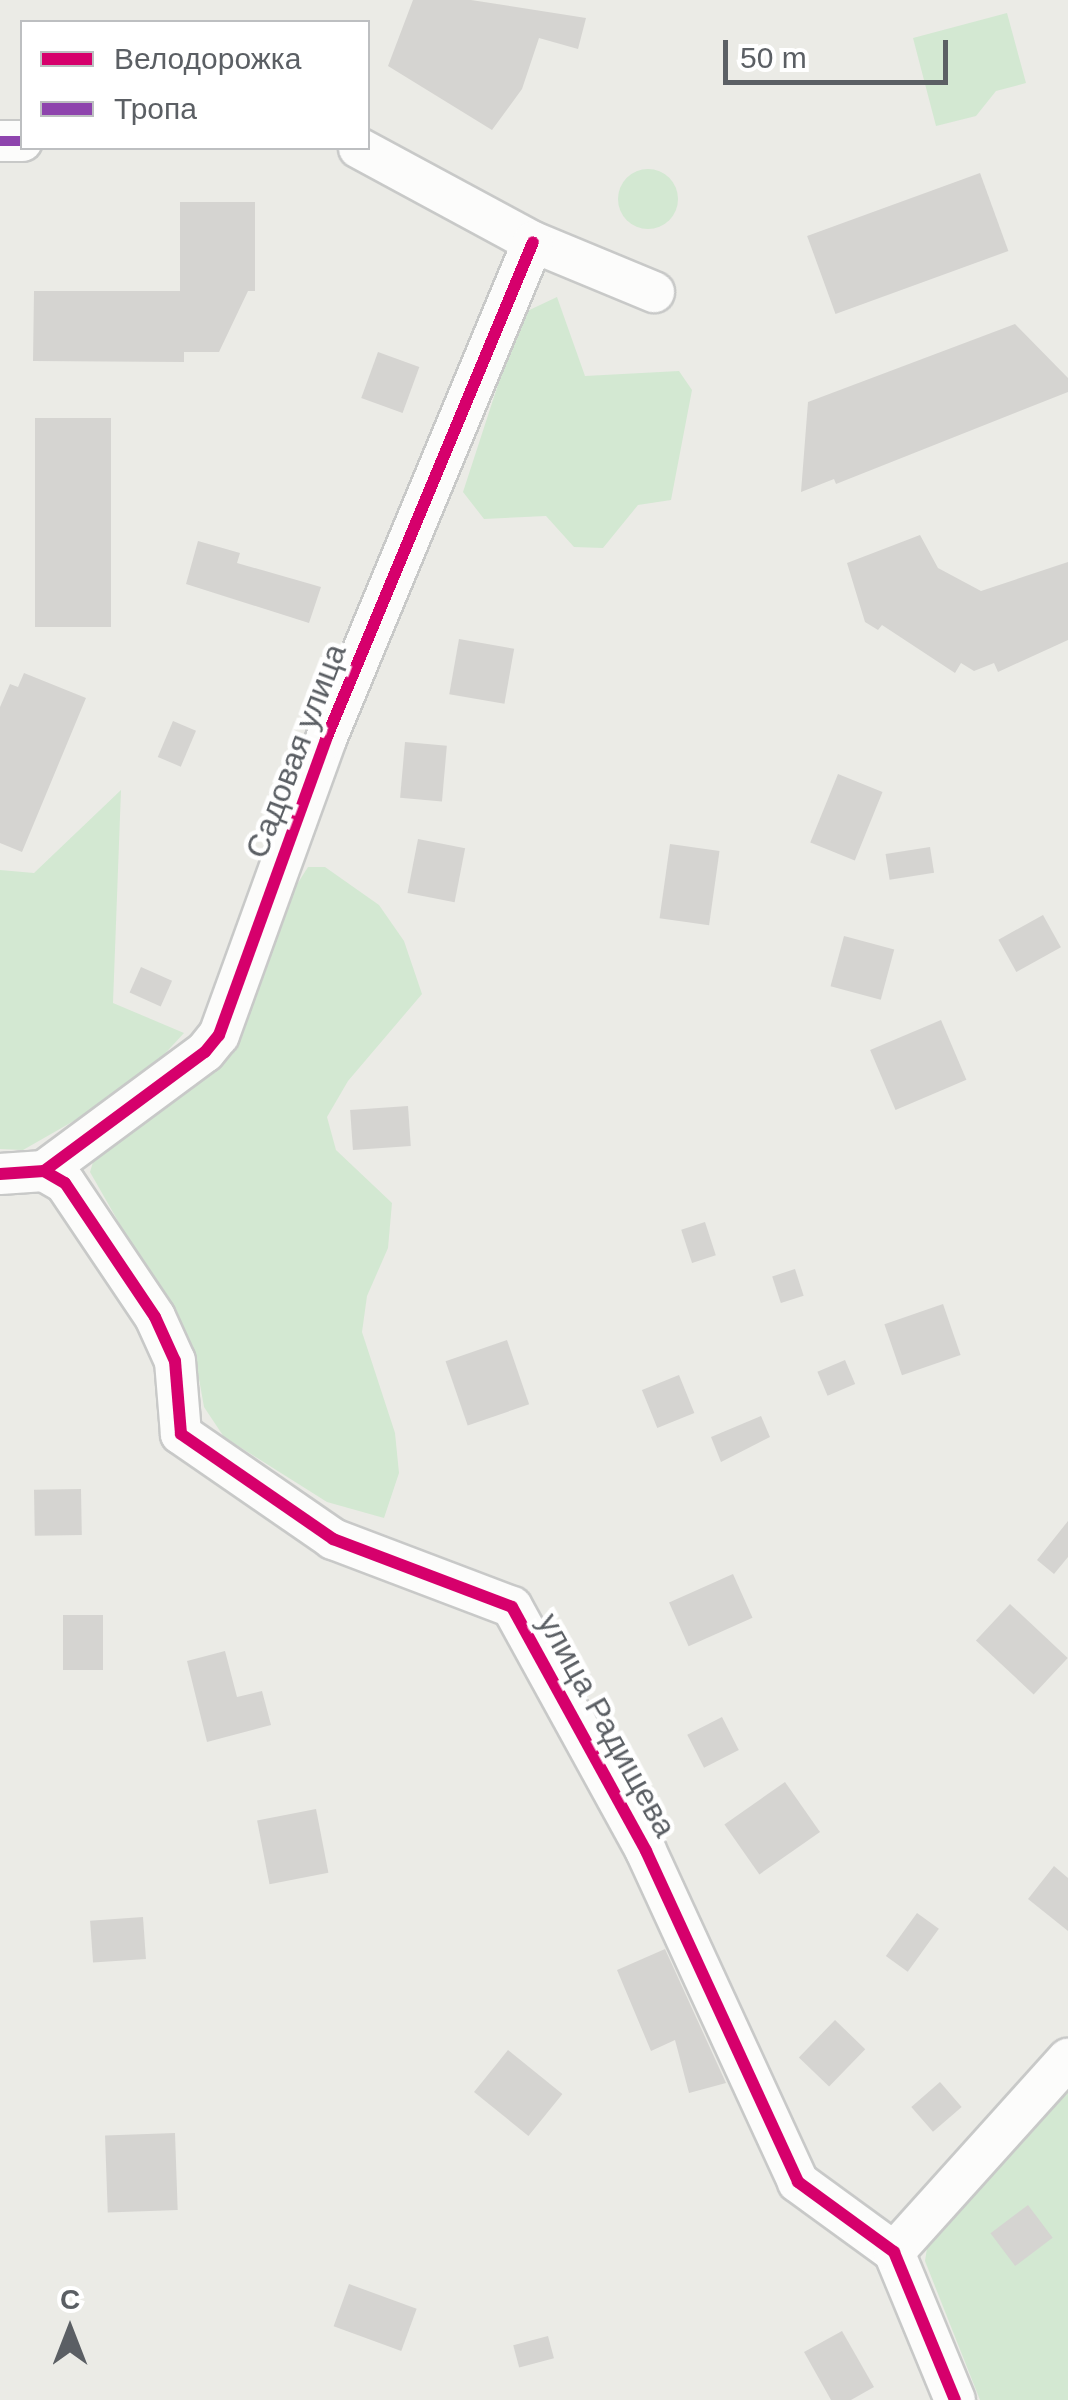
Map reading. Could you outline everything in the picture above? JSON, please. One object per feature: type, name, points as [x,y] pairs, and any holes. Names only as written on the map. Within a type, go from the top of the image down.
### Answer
[{"type":"street","points":[[364,150],[533,242],[654,292]]},
{"type":"street","name":"Садовая улица","points":[[44,1170],[205,1052],[219,1034],[326,739],[533,242]]},
{"type":"street","points":[[0,1174],[44,1170]]},
{"type":"street","name":"улица Радищева","points":[[44,1170],[65,1183],[155,1317],[175,1361],[180,1434],[332,1538],[512,1607],[646,1851],[798,2182],[894,2252]]},
{"type":"street","points":[[955,2400],[894,2252],[1068,2059]]},
{"type":"green space","points":[[1007,13],[1026,83],[996,91],[976,116],[936,126],[913,38]]},
{"type":"green space","points":[[648,169],[669,178],[678,199],[669,220],[648,229],[627,220],[618,199],[627,178]]},
{"type":"green space","points":[[557,297],[585,376],[679,371],[692,390],[671,500],[638,505],[603,548],[574,547],[546,516],[484,519],[463,492],[521,314]]},
{"type":"green space","points":[[121,790],[113,1003],[184,1033],[135,1086],[23,1150],[0,1149],[0,870],[34,873]]},
{"type":"green space","points":[[308,867],[325,867],[379,905],[404,941],[422,994],[348,1081],[327,1117],[336,1150],[392,1203],[388,1248],[367,1296],[362,1332],[395,1433],[399,1473],[384,1518],[327,1502],[224,1437],[204,1407],[195,1356],[90,1172],[98,1146],[128,1134],[154,1110]]},
{"type":"green space","points":[[1068,2084],[1068,2400],[980,2400],[925,2261],[929,2235]]},
{"type":"building","points":[[413,0],[471,0],[586,18],[578,49],[539,38],[522,89],[492,130],[388,66]]},
{"type":"building","points":[[980,173],[1008,251],[835,314],[807,236]]},
{"type":"building","points":[[180,202],[255,202],[255,291],[248,291],[219,352],[184,352],[184,362],[33,361],[34,291],[180,291]]},
{"type":"building","points":[[1015,324],[1068,378],[1068,392],[836,484],[834,479],[801,492],[808,402]]},
{"type":"building","points":[[378,352],[419,367],[403,413],[361,398]]},
{"type":"building","points":[[35,418],[111,418],[111,627],[35,627]]},
{"type":"building","points":[[920,535],[938,568],[981,591],[1068,562],[1068,640],[998,672],[994,663],[974,671],[961,663],[955,673],[882,625],[878,630],[865,622],[847,563]]},
{"type":"building","points":[[198,541],[240,553],[237,563],[321,587],[309,623],[186,584]]},
{"type":"building","points":[[459,639],[514,649],[504,704],[449,694]]},
{"type":"building","points":[[24,673],[86,698],[22,852],[0,843],[0,707],[10,684],[18,687]]},
{"type":"building","points":[[173,721],[196,731],[181,767],[158,757]]},
{"type":"building","points":[[405,742],[447,746],[442,801],[400,798]]},
{"type":"building","points":[[838,774],[883,792],[855,861],[810,843]]},
{"type":"building","points":[[418,839],[465,848],[455,902],[408,893]]},
{"type":"building","points":[[670,844],[720,851],[709,925],[660,918]]},
{"type":"building","points":[[930,847],[934,873],[890,880],[886,854]]},
{"type":"building","points":[[1043,915],[1061,947],[1016,972],[998,940]]},
{"type":"building","points":[[844,936],[894,949],[881,1000],[831,986]]},
{"type":"building","points":[[141,967],[172,981],[161,1006],[130,993]]},
{"type":"building","points":[[941,1020],[966,1080],[896,1110],[870,1050]]},
{"type":"building","points":[[408,1106],[411,1146],[353,1150],[350,1110]]},
{"type":"building","points":[[705,1222],[716,1255],[692,1263],[681,1230]]},
{"type":"building","points":[[795,1269],[804,1296],[781,1303],[772,1276]]},
{"type":"building","points":[[943,1304],[961,1355],[902,1375],[884,1324]]},
{"type":"building","points":[[507,1340],[529,1404],[468,1425],[446,1361]]},
{"type":"building","points":[[845,1360],[855,1384],[828,1396],[817,1372]]},
{"type":"building","points":[[679,1375],[694,1413],[657,1428],[642,1390]]},
{"type":"building","points":[[761,1416],[770,1437],[721,1462],[711,1437]]},
{"type":"building","points":[[81,1489],[82,1535],[35,1536],[34,1490]]},
{"type":"building","points":[[1068,1521],[1068,1557],[1054,1574],[1037,1560]]},
{"type":"building","points":[[733,1574],[753,1618],[689,1646],[669,1602]]},
{"type":"building","points":[[1010,1604],[1068,1658],[1034,1694],[976,1641]]},
{"type":"building","points":[[63,1615],[103,1615],[103,1670],[63,1670]]},
{"type":"building","points":[[225,1651],[237,1697],[262,1691],[271,1725],[207,1742],[187,1661]]},
{"type":"building","points":[[722,1717],[739,1750],[704,1768],[687,1735]]},
{"type":"building","points":[[785,1782],[820,1832],[759,1874],[724,1824]]},
{"type":"building","points":[[316,1809],[328,1873],[270,1884],[257,1820]]},
{"type":"building","points":[[1054,1866],[1068,1878],[1068,1931],[1028,1899]]},
{"type":"building","points":[[917,1913],[939,1929],[908,1972],[886,1956]]},
{"type":"building","points":[[143,1917],[146,1959],[93,1963],[90,1921]]},
{"type":"building","points":[[665,1949],[726,2083],[689,2093],[675,2040],[651,2051],[617,1970]]},
{"type":"building","points":[[835,2020],[865,2049],[829,2087],[799,2057]]},
{"type":"building","points":[[508,2050],[562,2094],[528,2136],[474,2092]]},
{"type":"building","points":[[940,2082],[962,2107],[933,2132],[911,2107]]},
{"type":"building","points":[[175,2133],[178,2210],[108,2212],[105,2135]]},
{"type":"building","points":[[1028,2205],[1053,2238],[1015,2266],[990,2233]]},
{"type":"building","points":[[349,2284],[417,2309],[401,2351],[334,2326]]},
{"type":"building","points":[[842,2331],[874,2387],[851,2400],[831,2400],[804,2352]]},
{"type":"building","points":[[548,2336],[554,2358],[519,2368],[513,2345]]},
{"type":"marked path","points":[[0,141],[20,141]]},
{"type":"cycle path","points":[[0,1174],[44,1171],[205,1052],[219,1035],[326,739],[533,242]]},
{"type":"cycle path","points":[[44,1171],[65,1183],[155,1317],[175,1361],[181,1434],[333,1539],[512,1607],[646,1851],[798,2182],[894,2252],[955,2400]]}]
